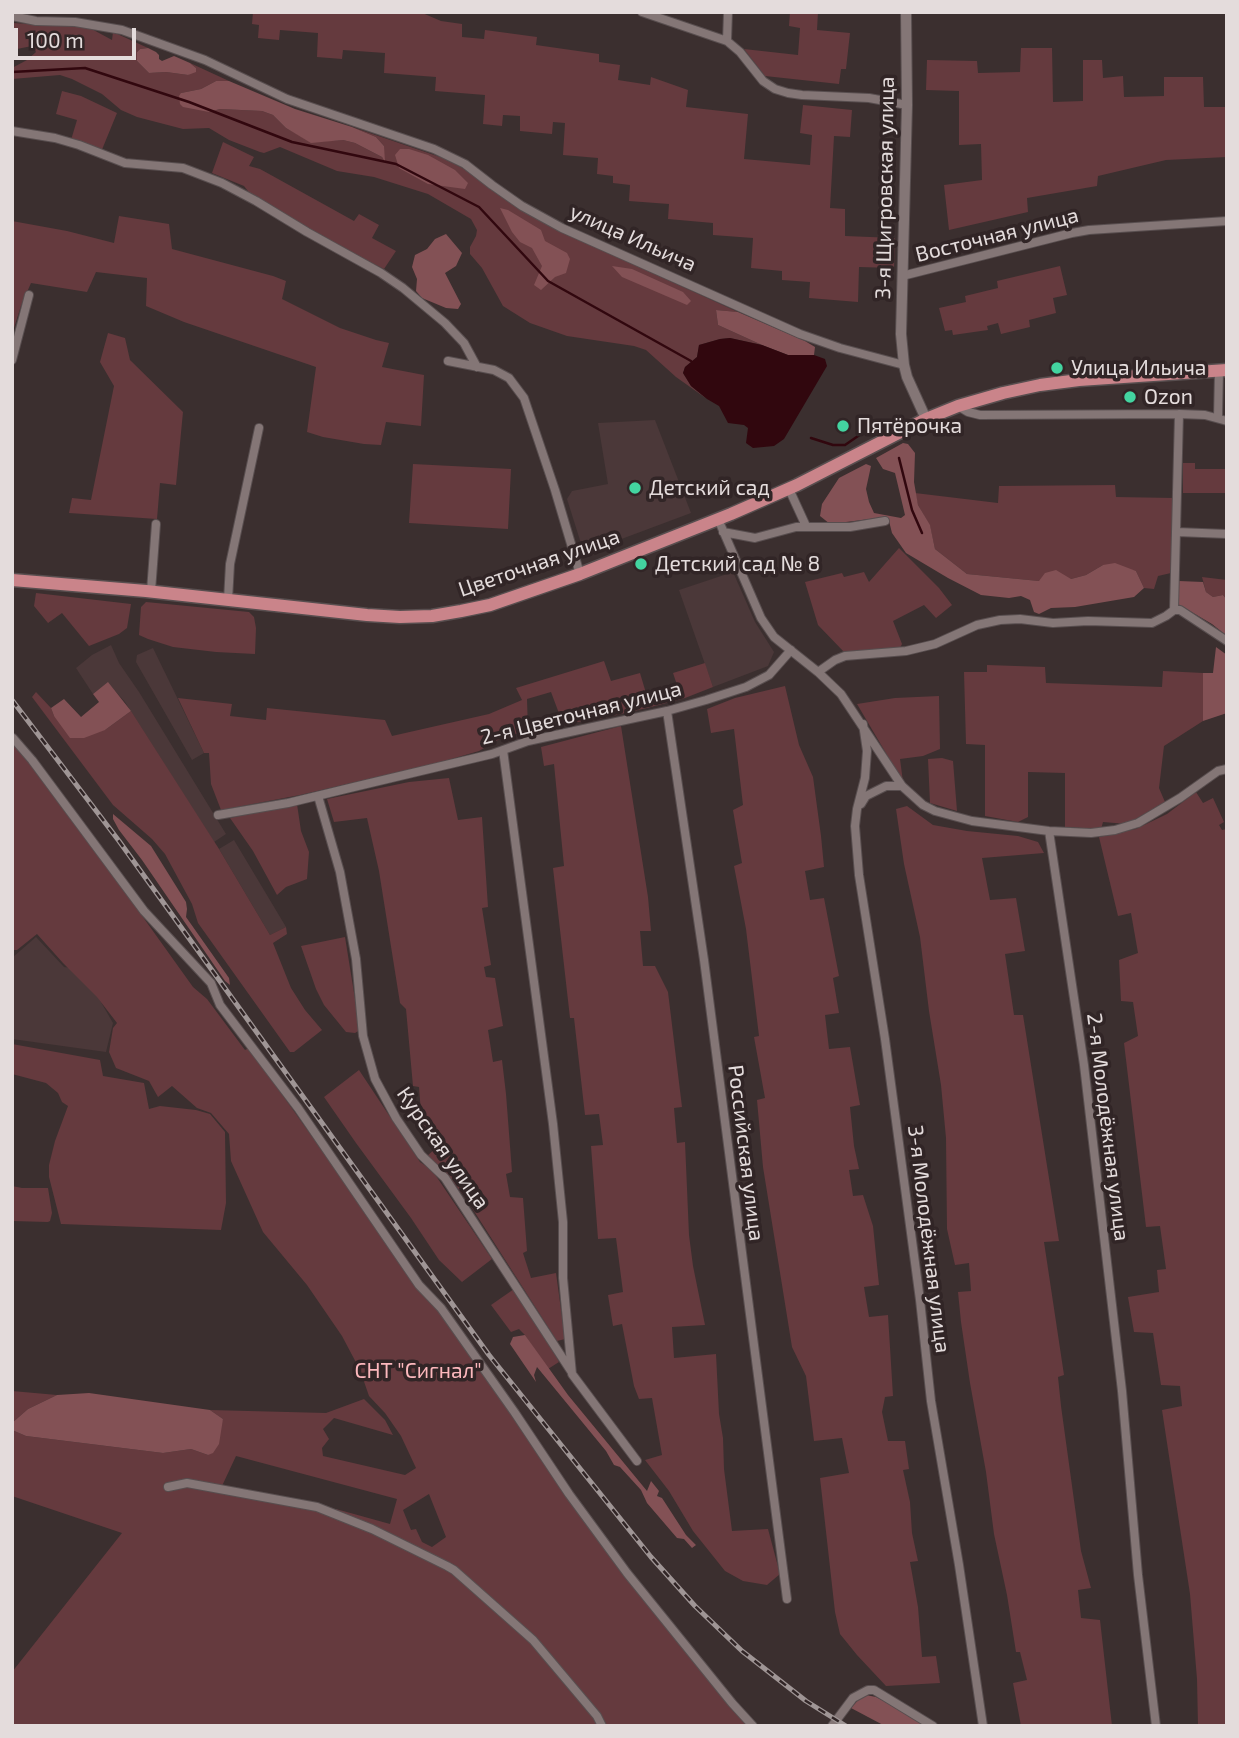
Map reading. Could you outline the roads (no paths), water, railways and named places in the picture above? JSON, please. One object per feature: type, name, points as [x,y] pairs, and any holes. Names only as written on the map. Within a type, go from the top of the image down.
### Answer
[{"type":"main road","points":[[926,419],[1003,393],[1040,385],[1223,370]]},
{"type":"main road","name":"Цветочная улица","points":[[12,580],[151,591],[400,617],[432,615],[490,605],[580,574],[789,489],[926,419]]},
{"type":"street","points":[[642,12],[727,41],[740,52],[763,81],[775,89],[802,95],[869,98],[907,105]]},
{"type":"street","points":[[727,41],[728,12]]},
{"type":"street","name":"3-я Щигровская улица","points":[[904,365],[901,334],[907,105],[906,12]]},
{"type":"street","name":"улица Ильича","points":[[12,16],[122,30],[205,60],[287,99],[434,149],[465,164],[522,206],[562,228],[800,334],[904,365]]},
{"type":"street","points":[[12,131],[55,138],[125,163],[183,169],[222,183],[403,288],[445,323],[464,344],[477,367]]},
{"type":"street","name":"Восточная улица","points":[[902,276],[1089,230],[1227,221]]},
{"type":"street","points":[[12,360],[29,295]]},
{"type":"street","points":[[448,361],[494,370],[509,378],[524,398],[580,574]]},
{"type":"street","points":[[904,365],[926,419]]},
{"type":"street","points":[[1217,417],[1223,370]]},
{"type":"street","points":[[958,407],[981,415],[1179,414],[1206,415],[1227,421]]},
{"type":"street","points":[[1174,610],[1179,414]]},
{"type":"street","points":[[228,600],[230,564],[258,428]]},
{"type":"street","points":[[789,489],[806,526]]},
{"type":"street","points":[[718,519],[761,618],[774,637],[841,694],[902,786],[923,805],[972,821],[1049,831],[1091,833],[1138,823],[1218,771],[1227,769]]},
{"type":"street","points":[[723,531],[755,538],[796,527],[850,527],[885,521]]},
{"type":"street","points":[[151,591],[156,524]]},
{"type":"street","points":[[1177,532],[1227,534]]},
{"type":"street","points":[[818,672],[845,656],[906,651],[935,644],[977,625],[1000,620],[1152,623],[1174,610],[1180,610],[1227,641]]},
{"type":"street","name":"2-я Цветочная улица","points":[[218,815],[318,796],[503,750],[528,741],[667,711],[746,687],[769,675],[791,650]]},
{"type":"street","name":"Российская улица","points":[[667,711],[704,960],[787,1600]]},
{"type":"street","name":"3-я Молодёжная улица","points":[[863,724],[867,751],[865,778],[855,826],[859,875],[885,1039],[931,1401],[983,1726]]},
{"type":"street","points":[[13,738],[63,800],[144,911],[211,983],[220,1005],[298,1108],[419,1285],[448,1318],[569,1494],[627,1573],[753,1726]]},
{"type":"street","points":[[503,750],[553,1124],[563,1222],[563,1278],[572,1374]]},
{"type":"street","points":[[857,809],[866,796],[886,786],[902,786]]},
{"type":"street","name":"Курская улица","points":[[318,796],[340,872],[356,959],[363,1036],[375,1079],[421,1156],[445,1178],[572,1374],[637,1461]]},
{"type":"street","name":"2-я Молодёжная улица","points":[[1049,831],[1084,1065],[1156,1726]]},
{"type":"street","points":[[168,1487],[187,1483],[317,1507],[372,1529],[447,1566],[533,1640],[597,1716],[602,1726]]},
{"type":"street","points":[[832,1726],[853,1698],[868,1690],[874,1690],[933,1726]]},
{"type":"waterway","points":[[12,72],[85,68],[189,102],[292,142],[396,164],[479,207],[548,281],[691,361]]},
{"type":"waterway","points":[[811,438],[833,445],[845,445],[877,423],[884,426]]},
{"type":"waterway","points":[[899,458],[912,510],[922,533]]},
{"type":"railway","points":[[12,700],[119,841],[489,1355],[651,1557],[695,1606],[742,1651],[806,1701],[846,1726]]},
{"type":"place","name":"Улица Ильича","points":[[1057,368]]},
{"type":"place","name":"Ozon","points":[[1130,397]]},
{"type":"place","name":"Пятёрочка","points":[[843,426]]},
{"type":"place","name":"Детский сад","points":[[635,488]]},
{"type":"place","name":"Детский сад № 8","points":[[641,564]]},
{"type":"park label","name":"СНТ \"Сигнал\"","points":[[418,1371]]}]
